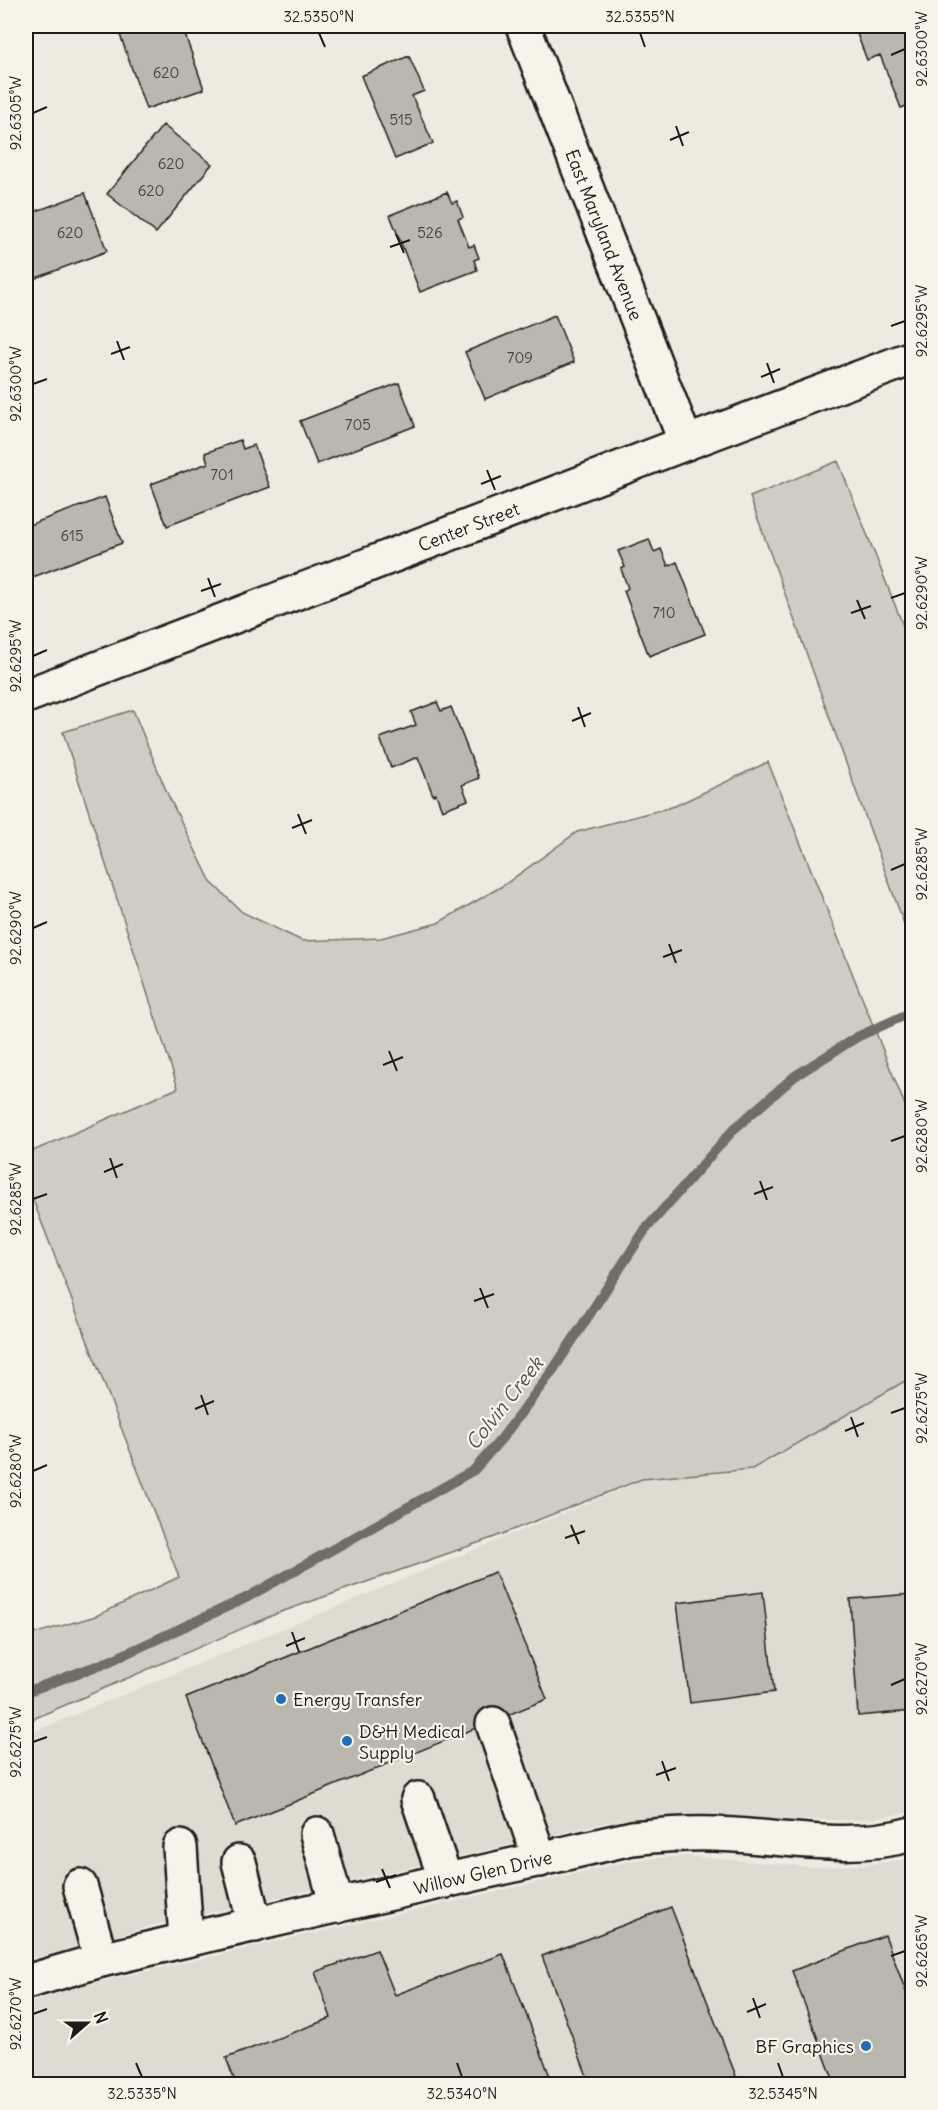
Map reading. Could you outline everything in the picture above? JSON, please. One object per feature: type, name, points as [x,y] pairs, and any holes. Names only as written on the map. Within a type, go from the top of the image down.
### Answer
[{"type":"street","name":"East Maryland Avenue","points":[[523,26],[686,443]]},
{"type":"street","name":"Center Street","points":[[26,696],[912,358]]},
{"type":"street","points":[[493,1725],[540,1860]]},
{"type":"street","points":[[418,1798],[446,1881]]},
{"type":"street","points":[[317,1834],[337,1906]]},
{"type":"street","name":"Willow Glen Drive","points":[[26,1982],[101,1960],[633,1838],[674,1834],[716,1834],[783,1840],[860,1842],[912,1834]]},
{"type":"street","points":[[180,1847],[186,1940]]},
{"type":"street","points":[[239,1862],[255,1925]]},
{"type":"street","points":[[80,1886],[101,1960]]},
{"type":"shaded area","points":[[838,461],[912,648],[912,946],[750,497]]},
{"type":"shaded area","points":[[133,710],[168,795],[211,882],[242,912],[302,941],[381,938],[438,923],[504,885],[577,832],[675,806],[768,762],[912,1123],[912,1377],[752,1469],[642,1479],[492,1538],[278,1613],[26,1722],[26,1636],[96,1616],[179,1577],[26,1182],[26,1154],[178,1088],[63,732]]},
{"type":"shaded area","points":[[912,1369],[912,1812],[869,1819],[837,1820],[792,1820],[735,1815],[645,1817],[618,1820],[151,1926],[26,1961],[26,1735]]},
{"type":"shaded area","points":[[685,1856],[813,1867],[866,1865],[912,1858],[912,2084],[26,2084],[26,2004],[81,1986],[636,1860]]},
{"type":"building","points":[[117,26],[182,26],[204,89],[146,109]]},
{"type":"building","points":[[854,26],[912,26],[912,104],[901,108],[880,55],[867,60]]},
{"type":"building","points":[[409,56],[424,91],[412,96],[433,143],[395,159],[361,76]]},
{"type":"building","points":[[163,125],[212,164],[156,233],[107,194]]},
{"type":"building","points":[[447,192],[452,203],[457,201],[463,217],[458,219],[469,247],[474,245],[479,258],[474,260],[477,270],[420,292],[390,215]]},
{"type":"building","points":[[85,193],[107,251],[26,282],[26,215]]},
{"type":"building","points":[[555,315],[574,362],[485,399],[465,352]]},
{"type":"building","points":[[399,383],[415,426],[317,464],[300,421]]},
{"type":"building","points":[[240,440],[243,449],[254,445],[270,487],[167,526],[151,484],[208,463],[205,453]]},
{"type":"building","points":[[105,497],[122,543],[33,577],[26,555],[26,526]]},
{"type":"building","points":[[649,539],[654,552],[661,549],[668,566],[677,562],[705,634],[649,656],[624,591],[628,588],[621,569],[625,567],[618,551]]},
{"type":"building","points":[[437,702],[441,711],[451,707],[479,778],[462,785],[468,800],[442,810],[436,794],[433,795],[418,757],[391,768],[380,738],[416,725],[411,712]]},
{"type":"building","points":[[495,1572],[547,1699],[235,1826],[186,1698]]},
{"type":"building","points":[[763,1592],[774,1692],[690,1703],[677,1603]]},
{"type":"building","points":[[912,1594],[912,1711],[858,1716],[850,1599]]},
{"type":"building","points":[[671,1907],[739,2084],[590,2084],[542,1956]]},
{"type":"building","name":"BF Graphics","points":[[885,1935],[912,2008],[912,2084],[835,2084],[792,1971]]},
{"type":"building","points":[[377,1950],[395,1995],[503,1954],[553,2084],[236,2084],[226,2058],[331,2018],[315,1972]]},
{"type":"waterway","name":"Colvin Creek","points":[[26,1692],[110,1661],[246,1598],[474,1470],[502,1438],[553,1370],[645,1230],[734,1129],[795,1076],[857,1037],[912,1012]]},
{"type":"place","name":"Energy Transfer","points":[[281,1699]]},
{"type":"place","name":"D&H Medical Supply","points":[[347,1741]]},
{"type":"place","name":"BF Graphics","points":[[866,2046]]}]
